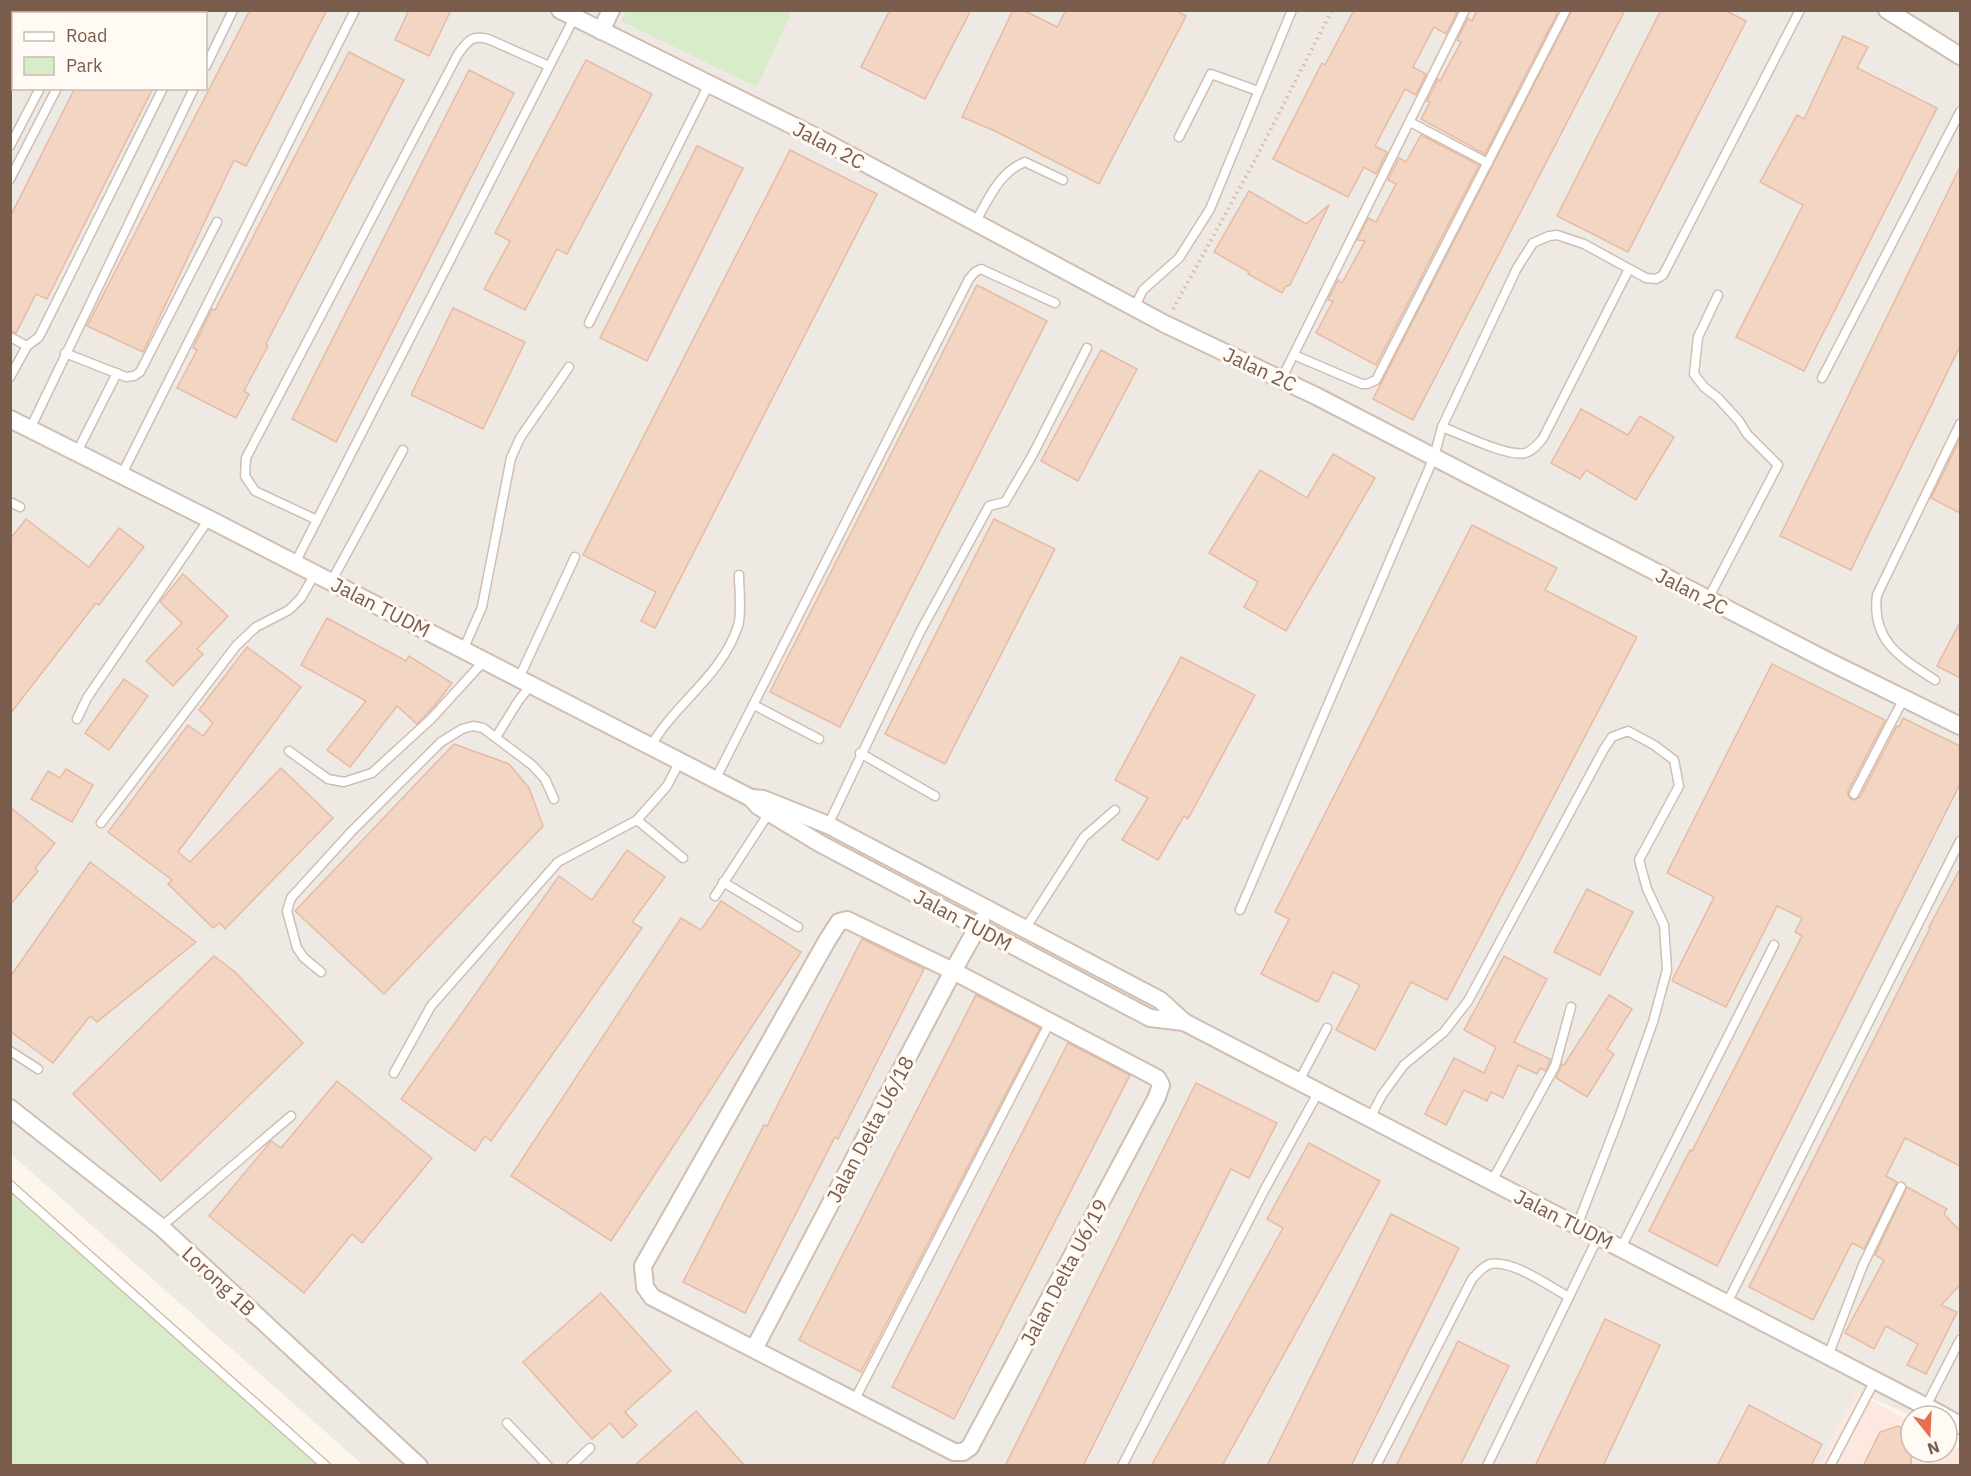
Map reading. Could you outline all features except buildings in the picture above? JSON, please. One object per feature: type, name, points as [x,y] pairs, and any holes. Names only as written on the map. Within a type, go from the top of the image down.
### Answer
[{"type":"street","points":[[601,31],[611,10]]},
{"type":"street","points":[[1887,10],[1960,56]]},
{"type":"street","name":"Jalan 2C","points":[[567,14],[816,137],[1165,324],[1434,457],[1824,659],[1960,726]]},
{"type":"street","name":"Jalan TUDM","points":[[10,419],[122,474],[751,798],[769,813],[819,843],[1150,1018],[1184,1022]]},
{"type":"street","name":"Jalan TUDM","points":[[751,798],[763,799],[828,825],[1160,1000],[1184,1022],[1922,1404]]},
{"type":"street","name":"Jalan Delta U6/18","points":[[754,1349],[988,909]]},
{"type":"street","points":[[854,1401],[652,1297],[645,1287],[643,1266],[839,922],[847,920],[953,971],[1050,1022]]},
{"type":"street","name":"Jalan Delta U6/19","points":[[854,1401],[954,1452],[963,1452],[970,1447],[1157,1097],[1161,1085],[1157,1078],[1050,1022]]},
{"type":"street","name":"Lorong 1B","points":[[10,1108],[161,1227],[419,1466]]},
{"type":"lane","points":[[207,64],[233,10]]},
{"type":"lane","points":[[122,474],[355,10]]},
{"type":"lane","points":[[1134,308],[1143,290],[1179,258],[1210,209],[1292,10]]},
{"type":"lane","points":[[1281,380],[1465,10]]},
{"type":"lane","points":[[1294,354],[1362,384],[1376,380],[1566,10]]},
{"type":"lane","points":[[1240,910],[1434,457],[1442,427],[1517,268],[1533,243],[1557,235],[1584,244],[1646,278],[1656,279],[1663,275],[1800,10]]},
{"type":"lane","points":[[295,563],[549,66],[567,14]]},
{"type":"lane","points":[[317,520],[255,492],[244,476],[246,458],[463,48],[468,42],[478,37],[488,39],[549,66]]},
{"type":"lane","points":[[1179,137],[1211,74],[1258,91]]},
{"type":"lane","points":[[590,323],[709,84]]},
{"type":"lane","points":[[10,146],[39,90]]},
{"type":"lane","points":[[10,179],[56,90]]},
{"type":"lane","points":[[10,377],[27,346],[39,337],[162,90]]},
{"type":"lane","points":[[30,429],[193,90]]},
{"type":"lane","points":[[1822,378],[1960,112]]},
{"type":"lane","points":[[1410,123],[1488,163]]},
{"type":"lane","points":[[975,223],[998,184],[1012,167],[1025,162],[1063,180]]},
{"type":"lane","points":[[65,354],[126,377],[140,372],[217,222]]},
{"type":"lane","points":[[715,780],[969,279],[981,269],[1055,303]]},
{"type":"lane","points":[[1442,427],[1511,454],[1526,453],[1536,447],[1543,438],[1629,269]]},
{"type":"lane","points":[[1708,599],[1778,465],[1694,374],[1698,337],[1718,295]]},
{"type":"lane","points":[[10,337],[27,346]]},
{"type":"lane","points":[[828,825],[920,632],[990,506],[1005,502],[1032,456],[1087,348]]},
{"type":"lane","points":[[464,650],[482,607],[512,458],[520,438],[569,367]]},
{"type":"lane","points":[[77,452],[117,373]]},
{"type":"lane","points":[[1935,680],[1899,657],[1882,635],[1876,604],[1877,595],[1960,424]]},
{"type":"lane","points":[[332,582],[403,450]]},
{"type":"lane","points":[[10,502],[20,507]]},
{"type":"lane","points":[[77,719],[87,698],[208,519]]},
{"type":"lane","points":[[496,738],[519,700],[575,557]]},
{"type":"lane","points":[[101,823],[236,646],[256,627],[289,610],[301,598],[315,574]]},
{"type":"lane","points":[[651,746],[662,727],[704,684],[724,654],[738,624],[739,575]]},
{"type":"lane","points":[[289,751],[328,779],[344,782],[372,773],[431,719],[484,661]]},
{"type":"lane","points":[[1854,794],[1904,698]]},
{"type":"lane","points":[[754,705],[819,740]]},
{"type":"lane","points":[[321,972],[304,958],[297,948],[287,911],[291,898],[351,832],[441,742],[462,729],[473,726],[483,728],[532,765],[545,779],[554,799]]},
{"type":"lane","points":[[1370,1118],[1382,1095],[1404,1065],[1444,1032],[1468,1001],[1604,749],[1612,737],[1628,731],[1654,745],[1674,760],[1679,786],[1640,860],[1647,889],[1664,925],[1667,970],[1646,1044],[1577,1226]]},
{"type":"lane","points":[[861,753],[935,795]]},
{"type":"lane","points":[[394,1073],[430,1006],[558,862],[637,820],[667,786],[680,761]]},
{"type":"lane","points":[[1025,929],[1084,837],[1115,810]]},
{"type":"lane","points":[[715,896],[769,813]]},
{"type":"lane","points":[[637,820],[683,858]]},
{"type":"lane","points":[[1727,1303],[1960,841]]},
{"type":"lane","points":[[723,882],[798,927]]},
{"type":"lane","points":[[1621,1248],[1774,945]]},
{"type":"lane","points":[[1492,1181],[1555,1066],[1571,1007]]},
{"type":"lane","points":[[854,1401],[1050,1022]]},
{"type":"lane","points":[[1299,1081],[1327,1028]]},
{"type":"lane","points":[[10,1051],[38,1069]]},
{"type":"lane","points":[[1122,1466],[1266,1187],[1319,1091]]},
{"type":"lane","points":[[161,1227],[291,1116]]},
{"type":"lane","points":[[10,1185],[326,1466]]},
{"type":"lane","points":[[1828,1356],[1863,1265],[1901,1187]]},
{"type":"lane","points":[[1487,1466],[1598,1237]]},
{"type":"lane","points":[[1376,1466],[1472,1279],[1482,1268],[1492,1264],[1516,1268],[1569,1297]]},
{"type":"lane","points":[[1927,1404],[1960,1340]]},
{"type":"lane","points":[[1830,1466],[1875,1380]]},
{"type":"lane","points":[[507,1423],[548,1466]]},
{"type":"lane","points":[[571,1466],[590,1448]]},
{"type":"path","points":[[1165,324],[1254,162],[1332,10]]},
{"type":"shaded area","points":[[11,11],[1960,11],[1960,1436],[1959,1404],[1899,1404],[1899,1410],[1857,1392],[1819,1466],[363,1465],[11,1154]]},
{"type":"shaded area","points":[[1857,1392],[1899,1415],[1899,1464],[1959,1464],[1960,1449],[1960,1465],[1819,1466]]},
{"type":"green space","points":[[626,10],[792,11],[757,87],[621,21]]},
{"type":"green space","points":[[11,1180],[330,1465],[11,1465]]}]
